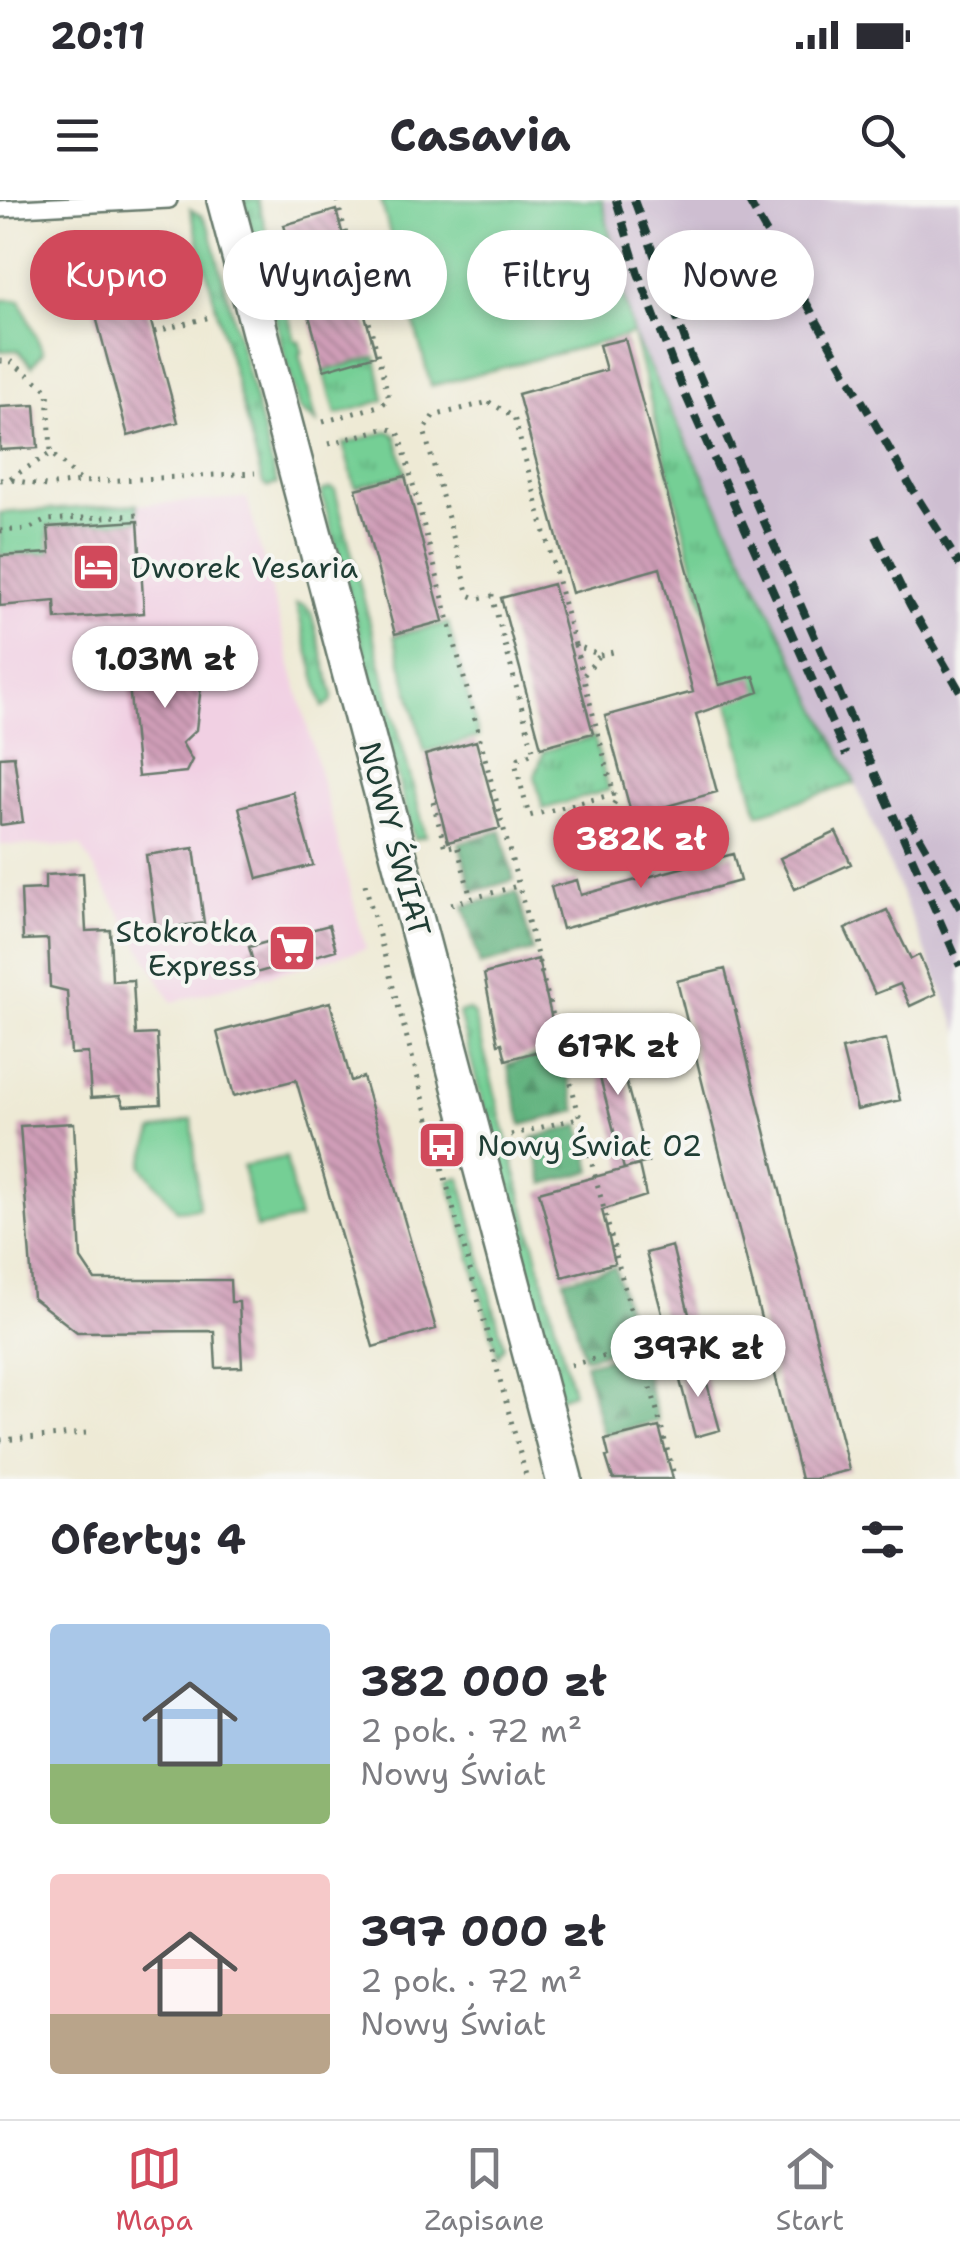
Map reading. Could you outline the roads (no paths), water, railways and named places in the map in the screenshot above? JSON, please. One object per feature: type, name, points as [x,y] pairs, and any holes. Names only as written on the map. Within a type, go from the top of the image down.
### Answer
[{"type":"street","name":"NOWY ŚWIAT","points":[[225,200],[564,1479]]},
{"type":"lane","points":[[0,209],[169,200]]},
{"type":"railway","points":[[616,200],[638,273],[681,385],[846,755]]},
{"type":"railway","points":[[634,200],[690,354],[960,966]]},
{"type":"railway","points":[[748,200],[912,489],[960,565]]},
{"type":"railway","points":[[876,536],[960,691]]},
{"type":"railway","points":[[908,816],[960,908]]},
{"type":"place","name":"Dworek Vesaria","points":[[96,567]]},
{"type":"place","name":"Stokrotka Express","points":[[292,948]]},
{"type":"place","name":"Nowy Świat 02","points":[[442,1145]]}]
